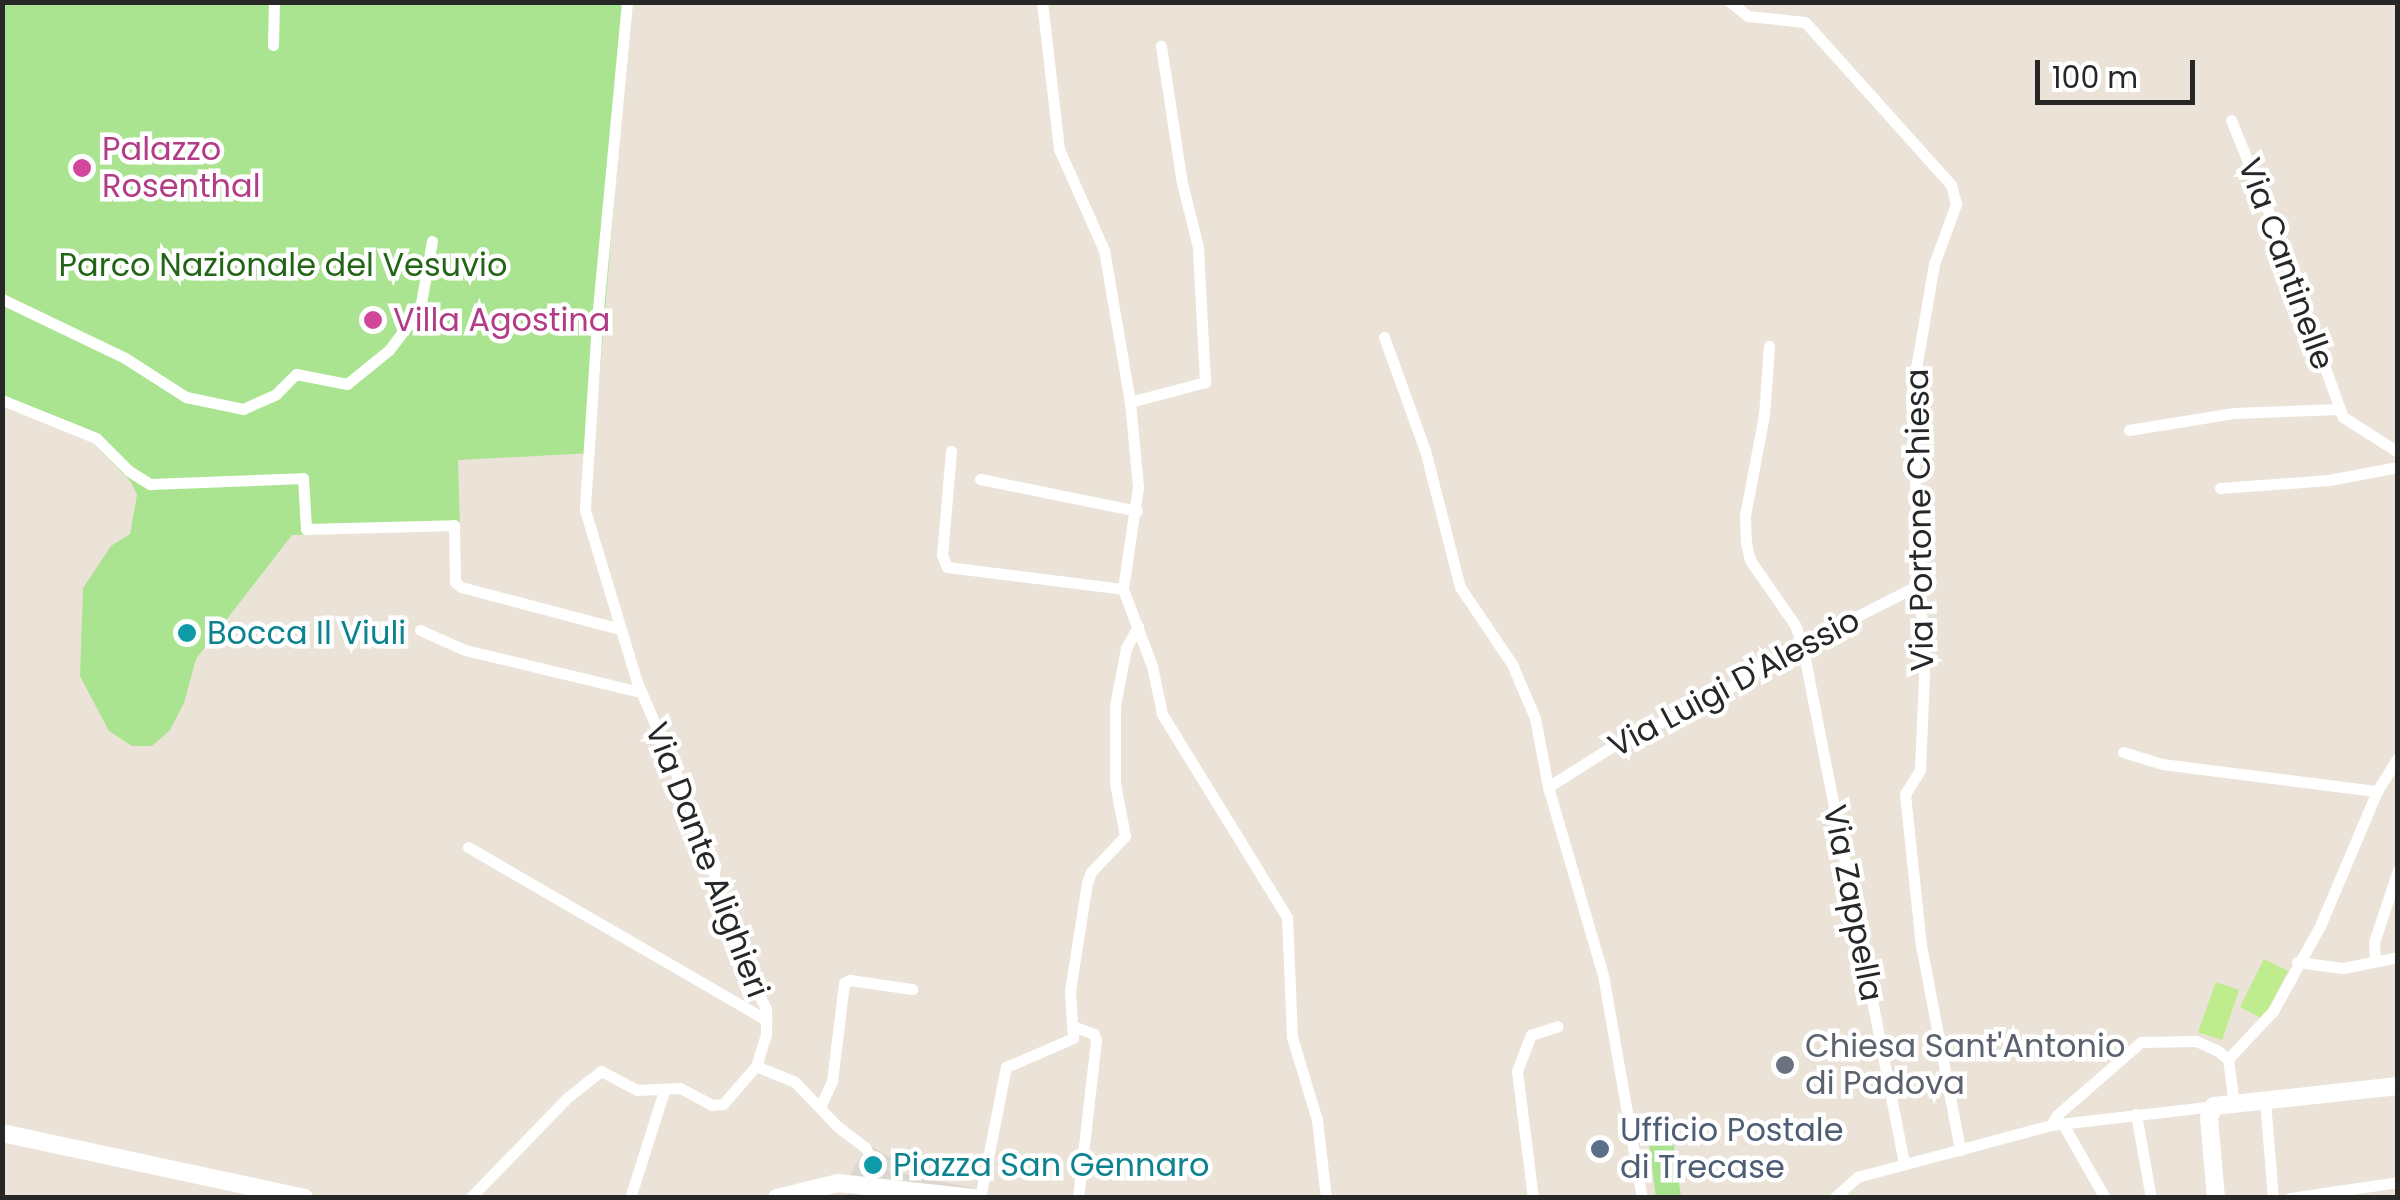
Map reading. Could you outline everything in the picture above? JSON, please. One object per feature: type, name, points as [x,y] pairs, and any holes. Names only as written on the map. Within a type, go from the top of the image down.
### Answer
[{"type":"street","points":[[273,45],[274,2]]},
{"type":"street","name":"Via Dante Alighieri","points":[[627,2],[585,510],[640,692],[715,865],[714,884],[721,915],[767,1020],[756,1066]]},
{"type":"street","points":[[1042,2],[1060,149],[1104,250],[1130,402],[1136,511],[1124,589],[1162,714],[1287,917],[1292,1037],[1316,1120],[1326,1198]]},
{"type":"street","name":"Via Portone Chiesa","points":[[1730,2],[1748,16],[1805,22],[1951,186],[1956,204],[1934,264],[1910,397],[1922,584],[1920,770],[1906,786],[1906,810],[1921,946],[1960,1150]]},
{"type":"street","points":[[1130,402],[1206,382],[1198,247],[1182,183],[1161,46]]},
{"type":"street","name":"Via Cantinelle","points":[[2231,120],[2270,213],[2339,409],[2350,425],[2376,435],[2398,452]]},
{"type":"street","points":[[2,299],[125,358],[186,397],[243,409],[276,394],[296,374],[347,384],[390,350],[420,310],[432,241]]},
{"type":"street","points":[[1384,337],[1425,450],[1460,587],[1512,664],[1535,718],[1548,787],[1603,975],[1642,1198]]},
{"type":"street","name":"Via Zappella","points":[[1769,346],[1764,414],[1744,516],[1746,543],[1750,560],[1795,624],[1802,644],[1904,1163]]},
{"type":"street","points":[[2,400],[96,438],[129,471],[150,484],[303,478],[306,529],[454,525],[456,582],[461,587],[620,629]]},
{"type":"street","name":"Via Cantinelle","points":[[2129,430],[2234,413],[2339,409]]},
{"type":"street","points":[[951,451],[942,554],[947,567],[1124,589]]},
{"type":"street","points":[[2220,488],[2329,480],[2398,468]]},
{"type":"street","points":[[980,479],[1136,511]]},
{"type":"street","name":"Via Luigi D'Alessio","points":[[1548,787],[1616,744],[1720,694],[1802,644],[1922,584]]},
{"type":"street","points":[[777,1198],[829,1184],[859,1190],[977,1198],[1006,1067],[1072,1040],[1075,1028],[1070,990],[1087,883],[1091,872],[1125,836],[1115,784],[1115,706],[1126,648],[1138,626]]},
{"type":"street","points":[[420,630],[465,650],[640,692]]},
{"type":"street","points":[[2123,752],[2162,764],[2378,791]]},
{"type":"street","points":[[2228,1059],[2274,1011],[2297,962],[2320,926],[2378,791],[2398,758]]},
{"type":"street","points":[[468,847],[767,1020]]},
{"type":"street","points":[[2375,961],[2374,942],[2398,870]]},
{"type":"street","points":[[2297,962],[2343,968],[2398,956]]},
{"type":"street","points":[[820,1106],[832,1082],[844,983],[850,980],[912,989]]},
{"type":"street","points":[[1533,1198],[1517,1072],[1530,1035],[1558,1026]]},
{"type":"street","points":[[1075,1028],[1094,1034],[1096,1040],[1078,1198]]},
{"type":"street","points":[[2104,1198],[2058,1126],[2056,1115],[2142,1042],[2196,1041],[2228,1059]]},
{"type":"street","points":[[2228,1059],[2234,1104]]},
{"type":"street","points":[[470,1198],[568,1097],[601,1071],[630,1088],[680,1088],[712,1105],[723,1104],[756,1066],[795,1082],[865,1147],[872,1162],[859,1190]]},
{"type":"street","points":[[1840,1195],[1858,1177],[2058,1126],[2398,1086]]},
{"type":"street","points":[[630,1198],[664,1091]]},
{"type":"street","points":[[2265,1100],[2273,1198]]},
{"type":"street","points":[[2214,1106],[2209,1118],[2216,1198]]},
{"type":"street","points":[[2136,1114],[2152,1198]]},
{"type":"street","points":[[2,1132],[304,1198]]},
{"type":"street","points":[[2290,1198],[2398,1182]]},
{"type":"green space","name":"Parco Nazionale del Vesuvio","points":[[2,3],[631,3],[593,453],[458,460],[460,530],[292,535],[196,659],[184,703],[170,730],[152,746],[132,746],[109,731],[80,676],[83,588],[111,546],[130,534],[137,495],[131,482],[89,439],[3,406]]},
{"type":"green space","points":[[2264,959],[2288,971],[2263,1019],[2240,1007]]},
{"type":"green space","points":[[2216,982],[2239,990],[2222,1040],[2198,1032]]},
{"type":"green space","points":[[1672,1133],[1681,1197],[1656,1197],[1648,1136]]},
{"type":"shaded area","name":"Piazza San Gennaro","points":[[867,1144],[891,1158],[889,1171],[973,1188],[972,1198],[848,1197],[846,1183]]},
{"type":"place","name":"Palazzo Rosenthal","points":[[82,168]]},
{"type":"place","name":"Villa Agostina","points":[[373,320]]},
{"type":"place","name":"Bocca Il Viuli","points":[[187,633]]},
{"type":"place","name":"Chiesa Sant'Antonio di Padova","points":[[1785,1065]]},
{"type":"place","name":"Ufficio Postale di Trecase","points":[[1600,1149]]},
{"type":"place","name":"Piazza San Gennaro","points":[[873,1165]]}]
